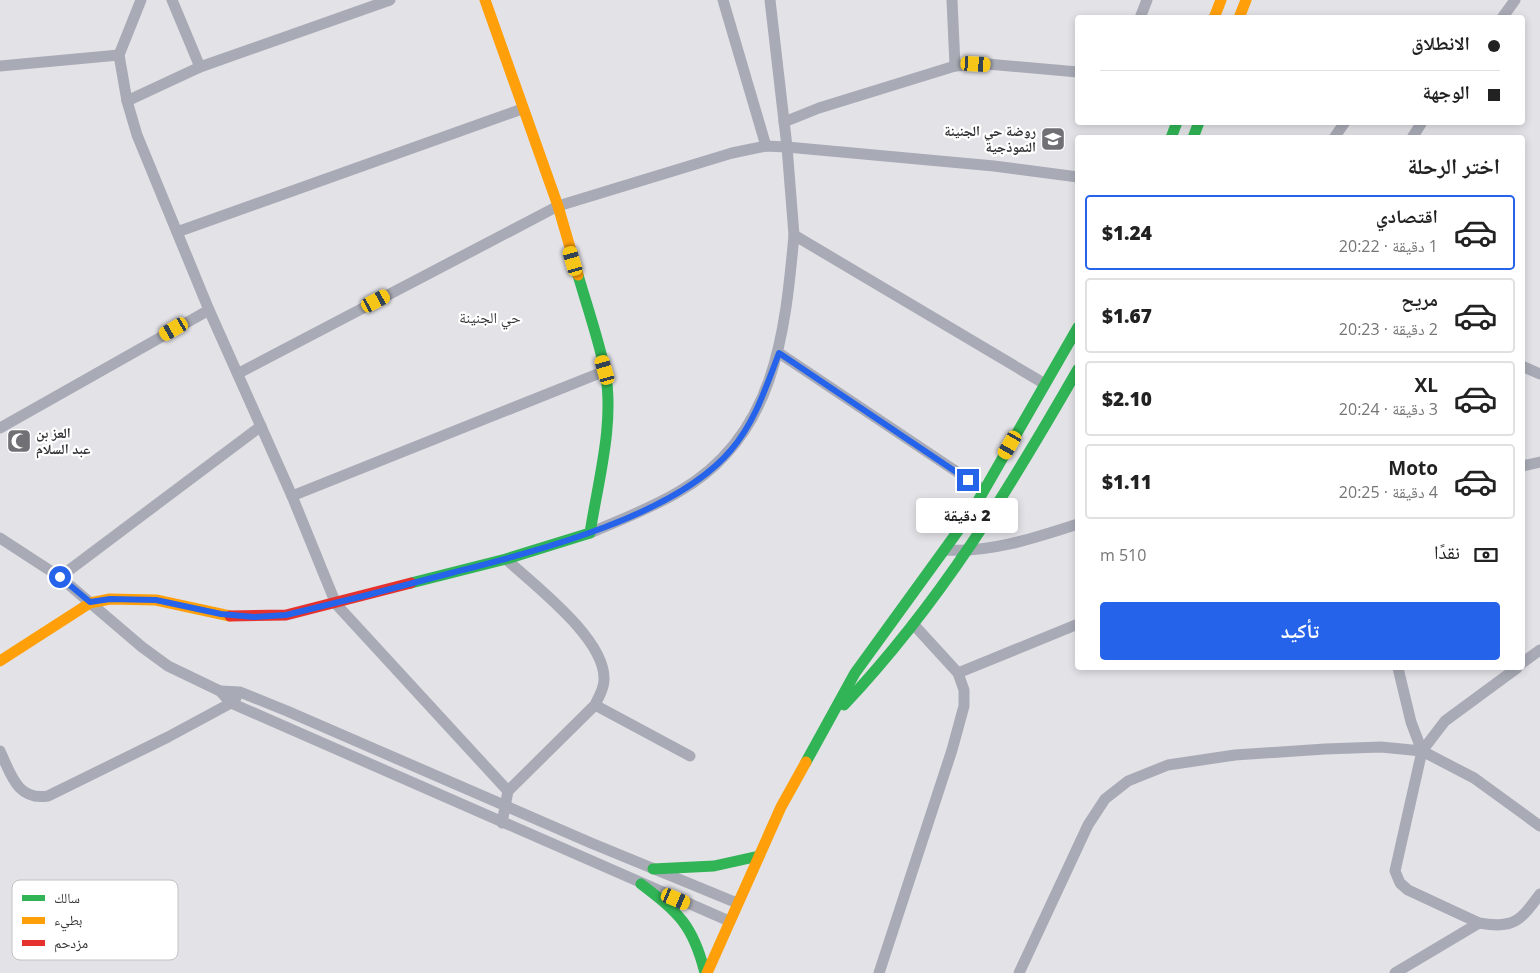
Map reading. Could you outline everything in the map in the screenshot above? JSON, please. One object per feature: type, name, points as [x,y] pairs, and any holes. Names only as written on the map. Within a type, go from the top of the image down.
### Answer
[{"type":"street","points":[[141,0],[119,55],[127,101],[146,160],[208,310],[239,373],[292,496],[336,604],[508,791]]},
{"type":"street","points":[[172,0],[200,67]]},
{"type":"street","points":[[127,101],[200,67],[390,0]]},
{"type":"street","points":[[485,0],[522,109],[558,206],[605,370],[608,405],[606,435],[590,533]]},
{"type":"street","points":[[723,0],[766,146]]},
{"type":"street","points":[[0,661],[90,602],[110,599],[156,600],[221,614],[254,617],[286,615],[336,604],[506,559],[590,533],[681,491],[706,473],[730,451],[760,404],[779,353],[789,292],[794,234],[787,147],[770,0]]},
{"type":"street","points":[[952,0],[955,66]]},
{"type":"street","points":[[1141,15],[1147,0]]},
{"type":"street","points":[[1215,15],[1220,0]]},
{"type":"street","points":[[1240,15],[1246,0]]},
{"type":"street","points":[[1504,15],[1515,0]]},
{"type":"street","points":[[0,66],[119,55]]},
{"type":"street","points":[[784,122],[859,95],[955,66],[982,64],[1075,72]]},
{"type":"street","points":[[177,232],[522,109]]},
{"type":"street","points":[[239,373],[558,206],[705,161],[766,146],[994,166],[1075,177]]},
{"type":"street","points":[[794,234],[1045,384]]},
{"type":"street","points":[[0,428],[208,310]]},
{"type":"street","points":[[706,973],[781,807],[855,673],[946,550],[984,490],[1075,333]]},
{"type":"street","points":[[779,353],[984,490]]},
{"type":"street","points":[[1525,367],[1540,374]]},
{"type":"street","points":[[292,496],[605,370]]},
{"type":"street","points":[[830,718],[865,683],[914,626],[967,552],[1075,374]]},
{"type":"street","points":[[60,577],[261,426]]},
{"type":"street","points":[[1525,465],[1540,462]]},
{"type":"street","points":[[946,550],[967,552],[1010,544],[1075,525]]},
{"type":"street","points":[[0,538],[60,577],[124,633],[168,666],[220,691],[231,703],[729,921]]},
{"type":"street","points":[[502,823],[508,791],[595,705],[602,692],[604,676],[597,654],[588,638],[506,559]]},
{"type":"street","points":[[958,673],[1075,625]]},
{"type":"street","points":[[879,973],[962,714],[964,690],[958,673],[914,626]]},
{"type":"street","points":[[1525,661],[1540,650]]},
{"type":"street","points":[[1398,670],[1411,722],[1422,752]]},
{"type":"street","points":[[1513,670],[1445,721],[1422,752],[1396,861],[1397,878],[1408,890],[1478,923],[1490,925],[1515,921],[1523,917],[1540,894]]},
{"type":"street","points":[[220,691],[240,692],[653,869],[737,903]]},
{"type":"street","points":[[0,751],[19,788],[32,797],[48,796],[168,737],[231,703],[240,692]]},
{"type":"street","points":[[595,705],[690,756]]},
{"type":"street","points":[[1019,973],[1088,825],[1105,799],[1128,781],[1168,765],[1235,755],[1381,747],[1422,752],[1474,778],[1540,826]]},
{"type":"street","points":[[653,869],[714,866],[759,856]]},
{"type":"street","points":[[641,884],[675,910],[687,924],[696,940],[706,973]]},
{"type":"street","points":[[1395,973],[1478,923]]},
{"type":"traffic: fast","points":[[1172,135],[1176,125]]},
{"type":"traffic: fast","points":[[1194,135],[1198,125]]},
{"type":"traffic: fast","points":[[411,583],[506,559],[590,533],[607,431],[608,390],[596,334],[578,275]]},
{"type":"traffic: fast","points":[[806,762],[855,673],[971,513],[1075,332]]},
{"type":"traffic: fast","points":[[844,705],[912,626],[942,586],[999,502],[1075,374]]},
{"type":"traffic: fast","points":[[653,869],[714,866],[759,856]]},
{"type":"traffic: fast","points":[[641,884],[665,903],[683,921],[695,943],[705,973]]},
{"type":"traffic: slow","points":[[485,0],[558,206],[578,275]]},
{"type":"traffic: slow","points":[[1215,15],[1221,0]]},
{"type":"traffic: slow","points":[[1240,15],[1246,0]]},
{"type":"traffic: slow","points":[[0,661],[90,603],[110,599],[156,600],[230,616]]},
{"type":"traffic: slow","points":[[707,973],[781,807],[806,762]]},
{"type":"traffic: jam","points":[[230,616],[286,615],[411,583]]},
{"type":"place","name":"روضة حي الجنينة النموذجية","points":[[1053,139]]},
{"type":"place","name":"العز بن عبد السلام","points":[[19,441]]},
{"type":"district","name":"حي الجنينة","points":[[490,318]]},
{"type":"route","points":[[60,577],[90,602],[130,598],[156,600],[221,614],[254,617],[286,615],[336,604],[506,559],[590,533],[681,491],[706,473],[730,451],[748,427],[760,404],[779,353],[968,480]]}]
